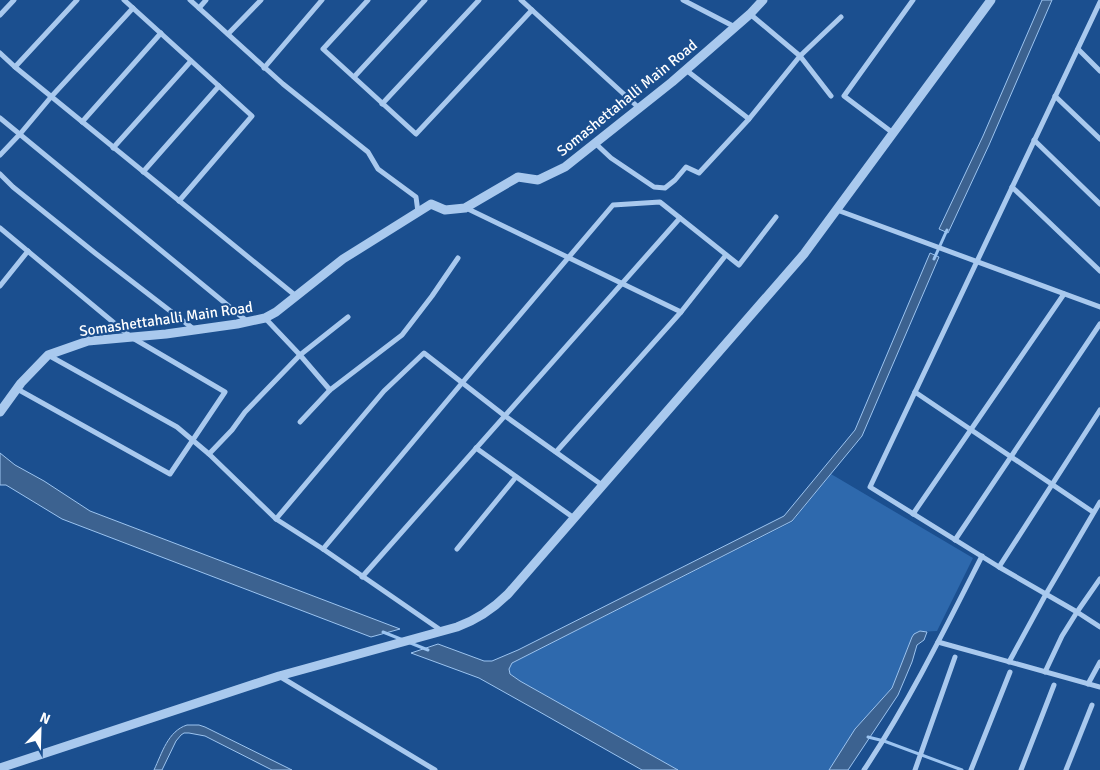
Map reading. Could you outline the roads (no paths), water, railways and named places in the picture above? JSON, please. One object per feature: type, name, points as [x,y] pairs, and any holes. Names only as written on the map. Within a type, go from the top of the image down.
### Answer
[{"type":"street","points":[[0,15],[14,0]]},
{"type":"street","points":[[15,68],[77,0]]},
{"type":"street","points":[[124,0],[252,116],[178,201]]},
{"type":"street","points":[[190,0],[264,68],[368,152],[378,169],[416,197],[418,212]]},
{"type":"street","points":[[199,8],[206,0]]},
{"type":"street","points":[[228,34],[261,0]]},
{"type":"street","points":[[264,68],[322,0]]},
{"type":"street","points":[[368,0],[322,48],[416,134],[532,10]]},
{"type":"street","points":[[354,77],[425,0]]},
{"type":"street","points":[[382,104],[478,0]]},
{"type":"street","points":[[521,0],[639,108]]},
{"type":"street","points":[[683,0],[735,27]]},
{"type":"street","name":"Somashettahalli Main Road","points":[[0,412],[21,383],[48,355],[88,341],[195,330],[265,318],[276,312],[344,259],[431,204],[445,210],[465,208],[518,177],[538,180],[552,174],[566,166],[686,70],[750,14],[763,0]]},
{"type":"street","points":[[893,133],[844,96],[913,0]]},
{"type":"street","points":[[0,768],[279,676],[457,627],[474,620],[492,609],[574,518],[804,254],[991,0]]},
{"type":"street","points":[[1100,2],[870,488],[1077,612],[1100,628]]},
{"type":"street","points":[[0,155],[134,8]]},
{"type":"street","points":[[750,14],[800,56],[831,96]]},
{"type":"street","points":[[595,143],[611,158],[654,187],[665,188],[686,167],[699,173],[749,119],[800,56],[841,17]]},
{"type":"street","points":[[82,122],[161,34]]},
{"type":"street","points":[[1078,49],[1100,71]]},
{"type":"street","points":[[0,53],[15,68],[296,296]]},
{"type":"street","points":[[113,148],[191,61]]},
{"type":"street","points":[[686,70],[749,119]]},
{"type":"street","points":[[143,172],[218,86]]},
{"type":"street","points":[[1056,96],[1100,139]]},
{"type":"street","points":[[0,118],[248,322]]},
{"type":"street","points":[[1034,140],[1100,204]]},
{"type":"street","points":[[0,174],[13,187],[195,330]]},
{"type":"street","points":[[1012,187],[1100,271]]},
{"type":"street","points":[[323,549],[613,205],[660,202],[739,265],[776,217]]},
{"type":"street","points":[[465,208],[681,312]]},
{"type":"street","points":[[837,210],[1100,307]]},
{"type":"street","points":[[362,577],[680,218]]},
{"type":"street","points":[[0,228],[131,337],[225,392],[170,474],[19,390]]},
{"type":"street","points":[[0,286],[28,251]]},
{"type":"street","points":[[556,452],[681,312],[726,255]]},
{"type":"street","points":[[300,422],[330,390],[402,335],[458,258]]},
{"type":"street","points":[[913,514],[1064,294]]},
{"type":"street","points":[[208,454],[300,355],[348,317]]},
{"type":"street","points":[[265,318],[330,390]]},
{"type":"street","points":[[955,540],[1100,324]]},
{"type":"street","points":[[276,519],[384,391],[424,353],[505,416],[602,486]]},
{"type":"street","points":[[48,355],[177,427],[276,519],[442,631]]},
{"type":"street","points":[[915,392],[1093,512]]},
{"type":"street","points":[[999,567],[1100,410]]},
{"type":"street","points":[[476,448],[574,518]]},
{"type":"street","points":[[457,549],[516,477]]},
{"type":"street","points":[[1009,662],[1100,502]]},
{"type":"street","points":[[864,770],[938,642],[982,556]]},
{"type":"street","points":[[1045,672],[1062,636],[1100,579]]},
{"type":"street","points":[[938,642],[1100,687]]},
{"type":"street","points":[[915,770],[955,657]]},
{"type":"street","points":[[1088,684],[1100,662]]},
{"type":"street","points":[[971,769],[1010,672]]},
{"type":"street","points":[[279,676],[435,770]]},
{"type":"street","points":[[1020,770],[1054,685]]},
{"type":"street","points":[[1066,770],[1092,705]]},
{"type":"waterway","points":[[934,259],[947,230]]},
{"type":"waterway","points":[[383,632],[403,640]]},
{"type":"waterway","points":[[408,642],[428,650]]},
{"type":"waterway","points":[[868,737],[884,741],[962,770]]}]
